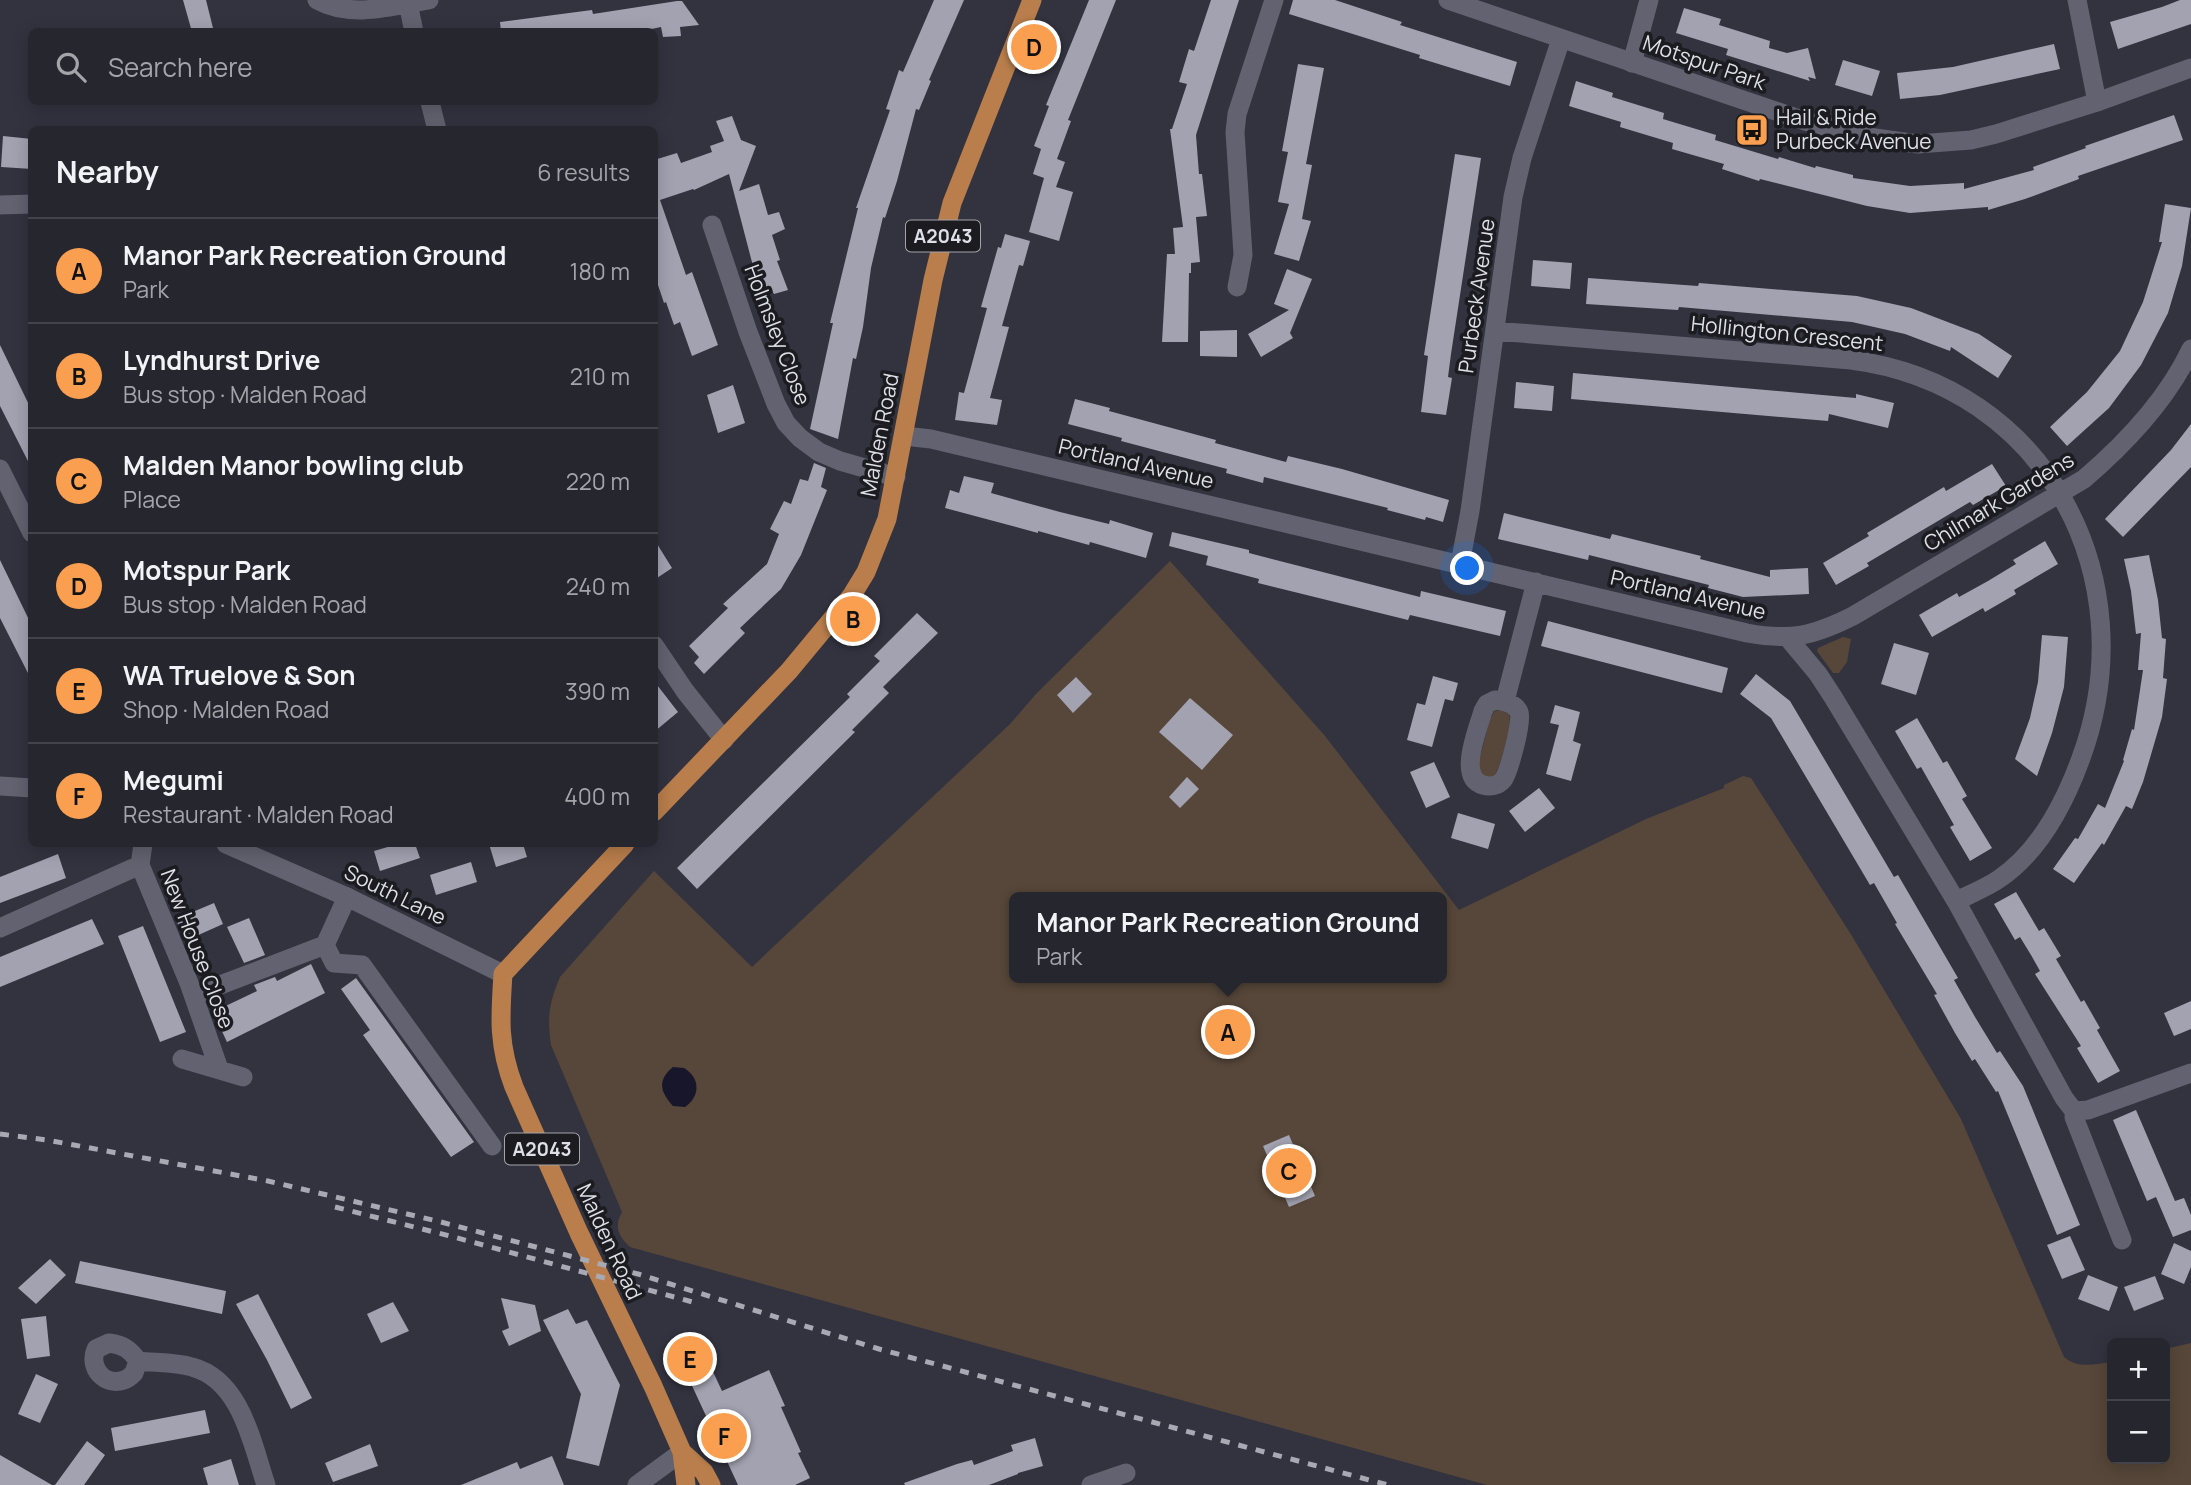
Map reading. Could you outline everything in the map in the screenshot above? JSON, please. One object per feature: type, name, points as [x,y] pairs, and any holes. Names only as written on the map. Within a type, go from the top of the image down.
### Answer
[{"type":"main road","name":"Malden Road","points":[[658,808],[789,671],[852,595],[878,545],[897,477],[928,303],[953,202],[1032,0]]},
{"type":"main road","points":[[503,974],[622,847]]},
{"type":"main road","name":"Malden Road","points":[[503,974],[500,1038],[506,1064],[579,1233],[682,1452],[686,1485]]},
{"type":"main road","name":"Malden Road","points":[[682,1452],[704,1472],[711,1485]]},
{"type":"street","points":[[317,0],[348,10],[429,0]]},
{"type":"street","points":[[1237,286],[1244,255],[1235,132],[1237,114],[1274,0]]},
{"type":"street","name":"Motspur Park","points":[[1448,0],[1805,121],[1868,137],[1918,144],[1971,140],[2097,103],[2191,68]]},
{"type":"street","points":[[1632,63],[1649,0]]},
{"type":"street","points":[[2077,0],[2097,103]]},
{"type":"street","points":[[408,3],[413,28]]},
{"type":"street","name":"Purbeck Avenue","points":[[1460,564],[1518,176],[1561,39]]},
{"type":"street","points":[[431,105],[435,126]]},
{"type":"street","points":[[0,205],[28,204]]},
{"type":"street","name":"Holmsley Close","points":[[712,225],[748,332],[786,423],[819,452],[840,461],[897,477]]},
{"type":"street","name":"Hollington Crescent","points":[[1495,331],[1851,360],[1899,369],[1944,386],[1983,410],[2048,473],[2061,495],[2084,548],[2098,605],[2102,657],[2094,715],[2068,791],[2033,847],[2000,879],[1956,901]]},
{"type":"street","name":"Chilmark Gardens","points":[[1788,638],[1826,630],[1853,616],[2061,495],[2091,473],[2131,434],[2174,380],[2191,349]]},
{"type":"street","name":"Portland Avenue","points":[[904,436],[931,439],[1747,633],[1788,638],[1833,697],[1956,901],[2064,1098],[2074,1111],[2122,1240]]},
{"type":"street","points":[[0,469],[28,525]]},
{"type":"street","points":[[1504,701],[1536,582]]},
{"type":"street","points":[[658,651],[685,691],[724,740]]},
{"type":"street","points":[[0,786],[28,788]]},
{"type":"street","name":"New House Close","points":[[142,847],[140,865],[194,995],[219,1069]]},
{"type":"street","name":"South Lane","points":[[233,847],[347,897],[503,974]]},
{"type":"street","points":[[0,928],[140,865]]},
{"type":"street","points":[[194,995],[325,945],[347,897]]},
{"type":"street","points":[[325,945],[334,963],[362,965],[492,1146]]},
{"type":"street","points":[[182,1059],[243,1077]]},
{"type":"street","points":[[2074,1111],[2088,1110],[2191,1073]]},
{"type":"street","points":[[138,1361],[192,1367],[219,1381],[232,1394],[249,1433],[266,1485]]},
{"type":"street","points":[[637,1485],[682,1452]]},
{"type":"street","points":[[1091,1485],[1126,1473]]},
{"type":"shaded area","points":[[1170,561],[1325,736],[1445,892],[1009,892],[1009,983],[1447,983],[1447,894],[1459,910],[1646,819],[1724,788],[1724,785],[1743,776],[1751,778],[1852,936],[1961,1119],[2064,1357],[2081,1364],[2107,1363],[2107,1464],[2170,1464],[2170,1348],[2191,1343],[2191,1485],[1487,1485],[630,1247],[618,1231],[622,1212],[551,1045],[550,1010],[560,977],[654,871],[752,967],[1011,723],[1035,695]]},
{"type":"shaded area","points":[[1843,637],[1851,639],[1847,662],[1839,673],[1833,673],[1817,651],[1818,648]]},
{"type":"shaded area","points":[[1495,711],[1509,714],[1510,720],[1506,746],[1494,777],[1483,778],[1478,765],[1490,718]]},
{"type":"shaded area","points":[[673,1067],[684,1068],[696,1082],[694,1098],[685,1107],[673,1106],[663,1091],[664,1077]]},
{"type":"building","points":[[183,0],[206,0],[213,28],[191,28]]},
{"type":"building","points":[[934,0],[964,0],[929,80],[931,81],[919,110],[916,109],[897,181],[885,218],[883,217],[871,268],[863,327],[856,359],[853,358],[838,439],[810,429],[833,323],[830,323],[856,208],[890,110],[886,109],[899,70],[903,72]]},
{"type":"building","points":[[1089,0],[1116,0],[1068,120],[1071,121],[1057,159],[1065,162],[1056,187],[1073,192],[1059,241],[1029,232],[1044,178],[1033,174],[1041,149],[1034,146],[1049,106],[1046,105]]},
{"type":"building","points":[[1211,0],[1239,0],[1196,135],[1199,174],[1202,174],[1207,216],[1196,217],[1200,262],[1191,263],[1189,273],[1188,342],[1162,342],[1167,254],[1175,254],[1173,228],[1183,227],[1170,129],[1187,84],[1179,82],[1189,49],[1194,51]]},
{"type":"building","points":[[1293,0],[1335,0],[1402,22],[1400,25],[1517,62],[1510,86],[1289,14]]},
{"type":"building","points":[[2180,0],[2191,0],[2191,24],[2118,49],[2110,22]]},
{"type":"building","points":[[682,1],[699,25],[680,27],[681,36],[663,37],[661,27],[501,28],[500,22],[592,10],[593,14]]},
{"type":"building","points":[[1684,8],[1721,19],[1719,25],[1770,41],[1769,48],[1787,53],[1808,48],[1816,79],[1808,77],[1810,81],[1726,55],[1728,49],[1676,33]]},
{"type":"building","points":[[2054,44],[2060,69],[1940,95],[1900,99],[1897,73],[1953,67]]},
{"type":"building","points":[[1843,60],[1880,71],[1872,96],[1835,85]]},
{"type":"building","points":[[1298,64],[1324,68],[1306,164],[1312,165],[1302,219],[1311,221],[1299,261],[1274,254],[1289,204],[1278,202],[1288,152],[1282,151]]},
{"type":"building","points":[[1576,81],[1613,93],[1612,97],[1664,113],[1663,119],[1716,135],[1715,140],[1778,159],[1779,157],[1815,168],[1816,166],[1853,175],[1853,178],[1910,186],[1964,183],[1964,189],[2034,170],[2033,167],[2086,148],[2085,146],[2174,115],[2183,140],[2078,176],[2079,179],[2025,199],[1988,210],[1988,207],[1910,213],[1867,206],[1760,179],[1759,181],[1722,169],[1724,164],[1672,149],[1673,143],[1620,127],[1621,122],[1569,106]]},
{"type":"building","points":[[732,116],[741,140],[756,146],[739,191],[759,184],[768,215],[779,212],[785,229],[772,235],[780,260],[777,261],[788,290],[774,294],[771,289],[760,293],[729,174],[694,190],[660,200],[686,275],[692,272],[718,345],[692,356],[680,322],[674,325],[658,285],[658,159],[677,153],[681,163],[712,152],[710,146],[724,141],[716,121]]},
{"type":"building","points":[[3,136],[28,139],[28,169],[1,167]]},
{"type":"building","points":[[1455,154],[1481,158],[1451,354],[1448,377],[1452,378],[1446,415],[1421,412],[1428,356],[1424,355]]},
{"type":"building","points":[[2165,204],[2191,208],[2182,266],[2168,313],[2141,365],[2109,408],[2067,446],[2050,427],[2087,392],[2120,351],[2143,302],[2162,242],[2159,242]]},
{"type":"building","points":[[1005,234],[1030,241],[1023,266],[1019,265],[1002,326],[1009,327],[990,398],[1002,400],[997,425],[955,420],[959,392],[964,393],[987,308],[981,307],[998,247],[1001,248]]},
{"type":"building","points":[[1533,260],[1572,263],[1570,289],[1531,286]]},
{"type":"building","points":[[1287,269],[1312,279],[1290,333],[1293,338],[1261,357],[1248,334],[1289,310],[1274,304]]},
{"type":"building","points":[[1588,278],[1698,286],[1699,283],[1857,296],[1911,308],[1979,334],[2012,356],[1998,378],[1951,347],[1950,351],[1905,334],[1852,322],[1679,307],[1678,310],[1586,304]]},
{"type":"building","points":[[1237,330],[1237,357],[1200,356],[1200,331]]},
{"type":"building","points":[[0,345],[28,403],[28,461],[0,406]]},
{"type":"building","points":[[1573,373],[1856,398],[1856,394],[1894,403],[1888,428],[1829,414],[1828,421],[1571,399]]},
{"type":"building","points":[[1516,382],[1554,386],[1552,411],[1514,408]]},
{"type":"building","points":[[733,385],[745,423],[718,433],[707,395]]},
{"type":"building","points":[[1075,399],[1216,440],[1215,443],[1286,462],[1288,456],[1342,469],[1449,500],[1443,522],[1426,517],[1425,520],[1264,477],[1263,483],[1226,473],[1227,469],[1068,424]]},
{"type":"building","points":[[2191,424],[2191,467],[2123,537],[2105,519],[2171,450]]},
{"type":"building","points":[[814,463],[826,468],[821,487],[827,490],[801,555],[781,589],[740,628],[745,633],[704,674],[694,663],[699,657],[689,646],[728,608],[723,604],[767,564],[779,534],[770,529],[784,501],[791,504],[800,479],[808,481]]},
{"type":"building","points":[[1992,464],[2006,486],[1973,505],[1970,502],[1867,563],[1869,566],[1836,585],[1823,563],[1944,487],[1946,491]]},
{"type":"building","points":[[964,476],[994,483],[991,493],[1109,524],[1110,520],[1153,533],[1146,558],[945,508],[950,490],[959,493]]},
{"type":"building","points":[[1504,513],[1610,539],[1612,534],[1701,556],[1700,559],[1770,577],[1770,570],[1808,568],[1809,594],[1743,597],[1708,588],[1709,585],[1589,555],[1588,560],[1498,539]]},
{"type":"building","points":[[1172,532],[1249,550],[1249,553],[1420,597],[1421,591],[1506,611],[1500,636],[1410,615],[1408,620],[1258,583],[1259,579],[1206,565],[1208,556],[1169,546]]},
{"type":"building","points":[[2045,541],[2058,564],[2014,590],[2016,594],[1985,612],[1983,608],[1932,637],[1919,615],[1957,593],[1959,597],[1988,581],[2016,564],[2013,560]]},
{"type":"building","points":[[658,545],[672,568],[658,577]]},
{"type":"building","points":[[2149,555],[2162,638],[2166,639],[2163,678],[2167,679],[2162,717],[2132,809],[2126,806],[2104,845],[2102,843],[2074,883],[2053,869],[2075,838],[2078,839],[2098,804],[2105,808],[2124,761],[2132,729],[2134,730],[2143,670],[2138,670],[2141,633],[2136,634],[2124,559]]},
{"type":"building","points":[[0,560],[28,618],[28,673],[0,618]]},
{"type":"building","points":[[917,613],[938,633],[883,687],[889,693],[852,730],[855,732],[697,889],[677,868],[850,697],[847,694],[880,661],[874,656]]},
{"type":"building","points":[[1548,621],[1728,668],[1722,693],[1541,646]]},
{"type":"building","points":[[2042,635],[2068,637],[2064,687],[2037,776],[2015,759],[2030,718],[2038,682]]},
{"type":"building","points":[[1894,643],[1929,653],[1916,695],[1881,684]]},
{"type":"building","points":[[1756,674],[1790,701],[1894,877],[1898,875],[1958,978],[1954,980],[1975,1017],[1997,1053],[2000,1051],[2023,1086],[2080,1225],[2057,1235],[1998,1091],[1996,1092],[1975,1059],[1972,1061],[1874,883],[1870,885],[1771,718],[1740,694]]},
{"type":"building","points":[[1433,676],[1458,683],[1453,701],[1445,699],[1432,747],[1407,740],[1417,703],[1425,705]]},
{"type":"building","points":[[1076,677],[1092,694],[1073,713],[1057,695]]},
{"type":"building","points":[[658,686],[678,712],[658,729]]},
{"type":"building","points":[[1190,698],[1233,735],[1202,770],[1159,732]]},
{"type":"building","points":[[1555,705],[1580,712],[1573,741],[1581,744],[1571,781],[1546,774],[1559,725],[1550,723]]},
{"type":"building","points":[[1917,718],[1943,763],[1947,761],[1967,796],[1962,799],[1992,848],[1970,861],[1950,827],[1954,825],[1921,767],[1917,769],[1895,731]]},
{"type":"building","points":[[1434,762],[1450,797],[1426,808],[1410,772]]},
{"type":"building","points":[[1187,777],[1199,789],[1180,808],[1169,797]]},
{"type":"building","points":[[1539,788],[1555,808],[1525,832],[1509,811]]},
{"type":"building","points":[[1458,813],[1495,824],[1488,849],[1451,838]]},
{"type":"building","points":[[388,847],[416,847],[420,858],[380,871],[374,851]]},
{"type":"building","points":[[490,847],[524,847],[527,857],[496,867]]},
{"type":"building","points":[[58,854],[66,878],[0,903],[0,877]]},
{"type":"building","points":[[471,862],[477,882],[436,895],[430,875]]},
{"type":"building","points":[[2016,892],[2039,931],[2044,928],[2061,956],[2056,959],[2100,1028],[2097,1030],[2120,1071],[2098,1083],[2077,1048],[2081,1046],[2035,974],[2040,971],[2031,955],[2020,937],[2015,940],[1994,904]]},
{"type":"building","points":[[214,903],[223,924],[185,941],[176,919]]},
{"type":"building","points":[[249,918],[265,955],[244,963],[227,927]]},
{"type":"building","points":[[92,919],[104,944],[0,987],[0,957]]},
{"type":"building","points":[[143,926],[186,1032],[160,1042],[118,936]]},
{"type":"building","points":[[311,964],[325,993],[227,1042],[213,1012],[257,991],[254,985],[275,977],[277,981]]},
{"type":"building","points":[[356,978],[474,1142],[451,1157],[363,1035],[370,1030],[341,989]]},
{"type":"building","points":[[2191,1001],[2191,1029],[2174,1036],[2164,1013]]},
{"type":"building","points":[[2136,1110],[2175,1201],[2184,1198],[2191,1215],[2191,1230],[2173,1237],[2156,1197],[2147,1201],[2113,1120]]},
{"type":"building","points":[[1289,1135],[1315,1196],[1289,1207],[1263,1146]]},
{"type":"building","points":[[2070,1236],[2085,1270],[2062,1279],[2047,1245]]},
{"type":"building","points":[[2174,1243],[2191,1251],[2191,1267],[2184,1284],[2161,1274]]},
{"type":"building","points":[[50,1259],[66,1275],[36,1304],[18,1288]]},
{"type":"building","points":[[80,1261],[226,1291],[222,1314],[75,1283]]},
{"type":"building","points":[[2088,1275],[2118,1287],[2109,1311],[2078,1299]]},
{"type":"building","points":[[2155,1276],[2164,1299],[2134,1311],[2124,1287]]},
{"type":"building","points":[[258,1294],[312,1398],[291,1409],[236,1304]]},
{"type":"building","points":[[501,1298],[535,1305],[541,1331],[509,1346],[502,1331],[509,1328]]},
{"type":"building","points":[[393,1302],[409,1331],[381,1343],[367,1314]]},
{"type":"building","points":[[568,1309],[576,1324],[587,1320],[620,1385],[599,1466],[566,1458],[581,1394],[543,1320]]},
{"type":"building","points":[[46,1316],[50,1356],[27,1359],[21,1319]]},
{"type":"building","points":[[675,1349],[707,1359],[722,1391],[769,1370],[785,1406],[781,1407],[801,1452],[798,1453],[810,1478],[795,1485],[738,1485]]},
{"type":"building","points":[[36,1374],[58,1384],[40,1423],[18,1414]]},
{"type":"building","points":[[205,1410],[210,1433],[115,1451],[111,1428]]},
{"type":"building","points":[[1035,1438],[1043,1466],[989,1485],[904,1483],[972,1460],[974,1465],[1013,1451],[1011,1445]]},
{"type":"building","points":[[87,1441],[105,1455],[84,1485],[55,1485]]},
{"type":"building","points":[[370,1444],[378,1466],[333,1482],[325,1463]]},
{"type":"building","points":[[0,1455],[52,1485],[0,1485]]},
{"type":"building","points":[[552,1456],[564,1485],[461,1485],[517,1462],[520,1469]]},
{"type":"building","points":[[231,1459],[239,1485],[208,1485],[203,1468]]},
{"type":"railway","points":[[0,1134],[47,1140],[268,1181],[441,1222],[638,1274],[879,1349],[1388,1485]]},
{"type":"railway","points":[[335,1207],[700,1304]]},
{"type":"place","name":"Motspur Park","points":[[1034,47]]},
{"type":"place","name":"Hail & Ride Purbeck Avenue","points":[[1752,130]]},
{"type":"place","name":"Lyndhurst Drive","points":[[853,619]]},
{"type":"place","name":"Manor Park Recreation Ground","points":[[1228,1032]]},
{"type":"place","name":"Malden Manor bowling club","points":[[1289,1171]]},
{"type":"place","name":"WA Truelove & Son","points":[[690,1359]]},
{"type":"place","name":"Megumi","points":[[724,1436]]}]
